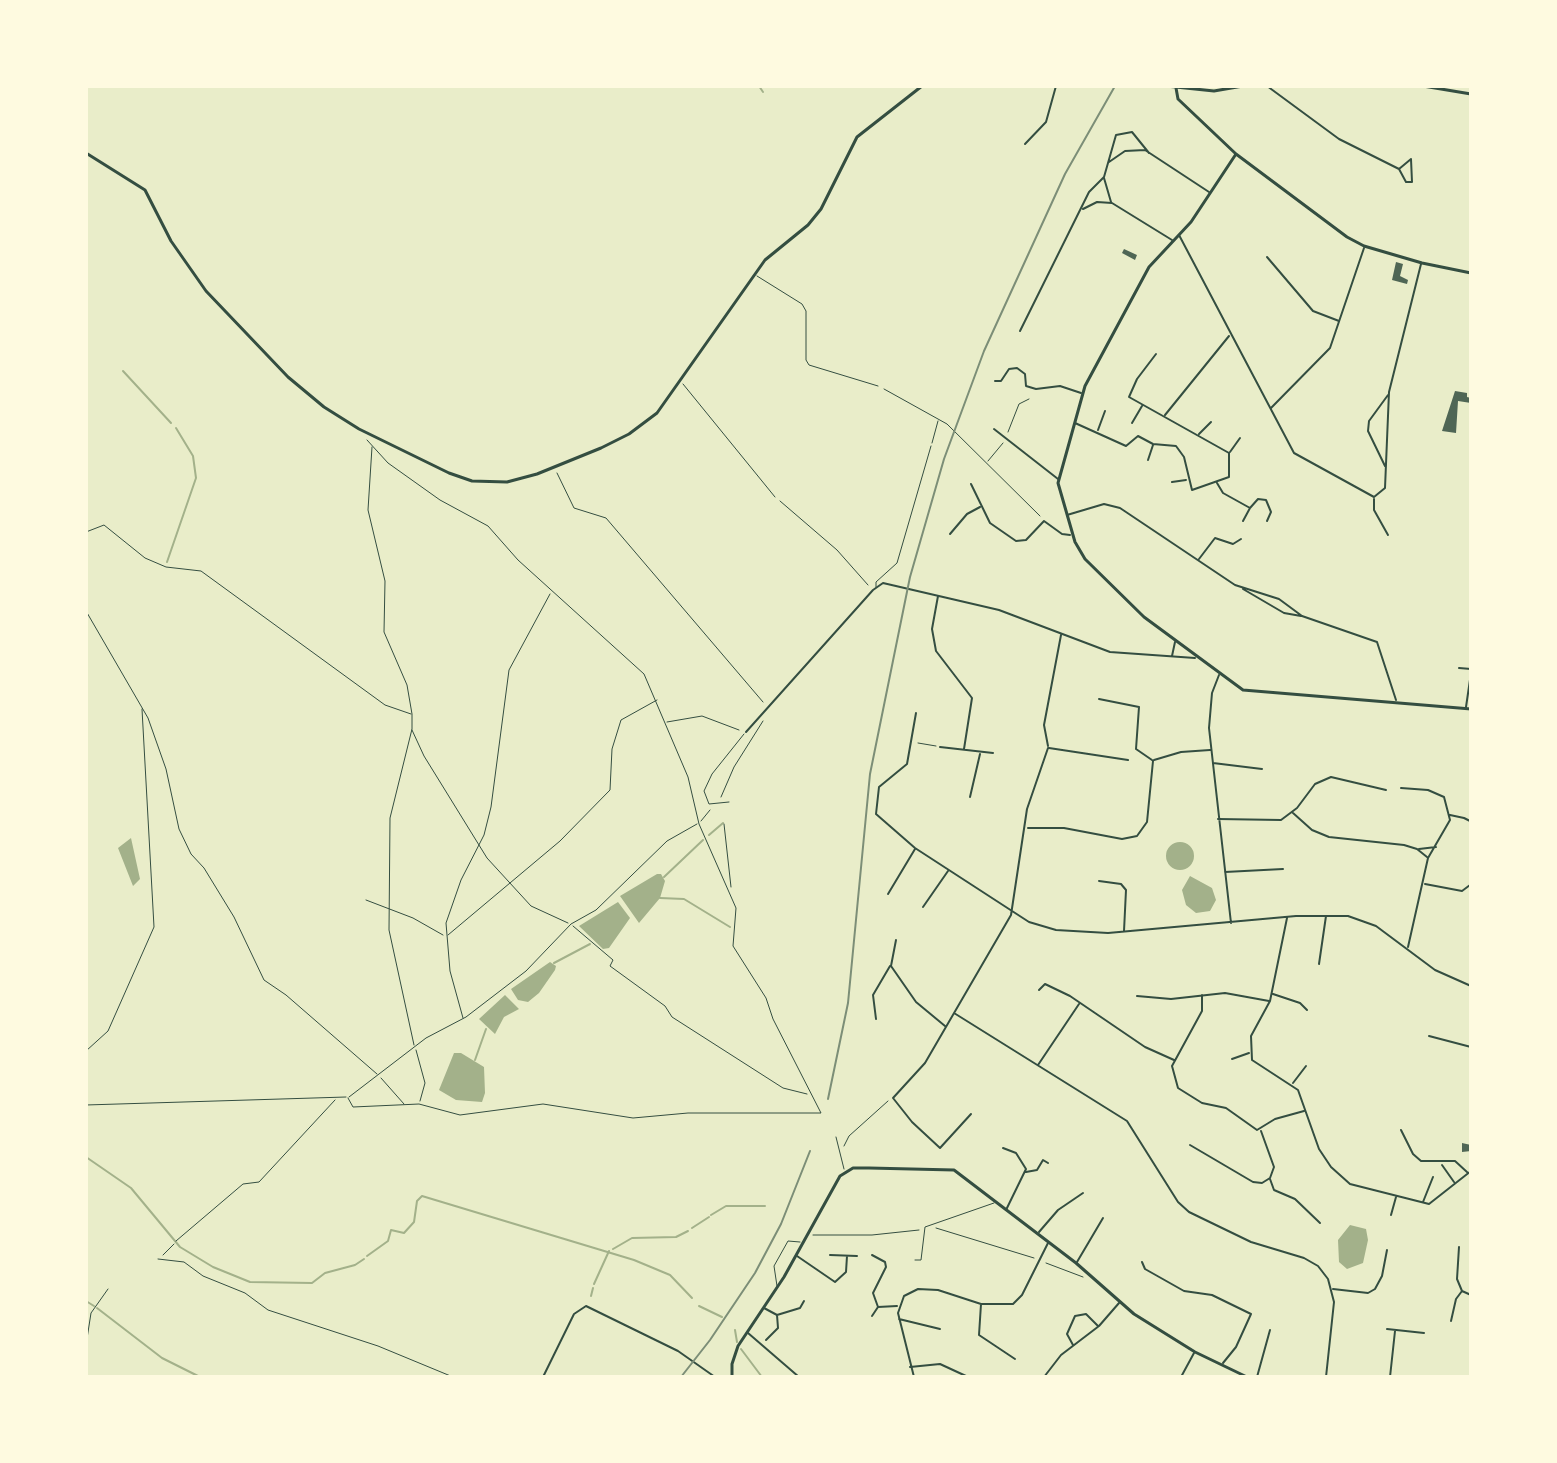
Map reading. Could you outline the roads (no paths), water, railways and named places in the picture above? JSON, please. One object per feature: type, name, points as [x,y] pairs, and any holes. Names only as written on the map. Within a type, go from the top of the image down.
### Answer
[{"type":"street","points":[[86,153],[145,190],[171,241],[206,291],[288,377],[334,413],[427,463],[472,481],[507,482],[553,467],[629,434],[657,413],[765,260],[808,225],[821,209],[857,137],[922,86]]},
{"type":"street","points":[[1025,144],[1046,122],[1056,86]]},
{"type":"street","points":[[1166,86],[1214,91],[1243,86]]},
{"type":"street","points":[[1267,86],[1339,139],[1399,169],[1406,182],[1412,182],[1411,159],[1399,169]]},
{"type":"street","points":[[1423,86],[1471,94]]},
{"type":"street","points":[[1177,87],[1178,99],[1236,154],[1316,216],[1364,246],[1471,273]]},
{"type":"street","points":[[1020,331],[1089,192],[1104,177],[1115,138],[1122,131],[1135,134],[1149,153],[1209,192]]},
{"type":"street","points":[[1108,163],[1129,150],[1149,153]]},
{"type":"street","points":[[1236,154],[1193,219],[1149,267],[1082,394],[1058,479],[1072,534],[1085,559],[1144,617],[1243,690],[1468,709],[1471,671],[1459,668]]},
{"type":"street","points":[[1104,177],[1112,203]]},
{"type":"street","points":[[1082,210],[1097,202],[1112,203],[1172,240]]},
{"type":"street","points":[[1178,234],[1297,456],[1374,497]]},
{"type":"street","points":[[1270,409],[1330,348],[1364,246]]},
{"type":"street","points":[[1267,257],[1313,311],[1340,321]]},
{"type":"street","points":[[1374,497],[1385,488],[1389,392],[1422,263]]},
{"type":"street","points":[[1164,416],[1230,335]]},
{"type":"street","points":[[1156,354],[1137,379],[1129,397],[1229,453]]},
{"type":"street","points":[[995,381],[1001,381],[1009,369],[1017,368],[1025,374],[1026,386],[1036,389],[1060,386],[1082,394]]},
{"type":"street","points":[[1385,467],[1368,431],[1369,421],[1389,392]]},
{"type":"street","points":[[1132,423],[1142,405]]},
{"type":"street","points":[[1097,431],[1105,411]]},
{"type":"street","points":[[1198,435],[1211,422]]},
{"type":"street","points":[[1074,423],[1126,446],[1138,436],[1153,444],[1171,444],[1181,450],[1192,490],[1229,477],[1229,453],[1240,438]]},
{"type":"street","points":[[994,429],[1058,479]]},
{"type":"street","points":[[1148,460],[1153,444]]},
{"type":"street","points":[[1172,482],[1187,480]]},
{"type":"street","points":[[1217,482],[1223,493],[1250,508]]},
{"type":"street","points":[[971,484],[992,526],[1019,542],[1026,540],[1044,521],[1062,534],[1072,534]]},
{"type":"street","points":[[1374,497],[1374,510],[1388,535]]},
{"type":"street","points":[[1243,521],[1258,499],[1266,500],[1271,512],[1267,521]]},
{"type":"street","points":[[1067,515],[1112,505],[1284,613],[1302,616],[1377,642],[1396,702]]},
{"type":"street","points":[[950,534],[967,514],[981,507]]},
{"type":"street","points":[[1198,560],[1215,538],[1233,544],[1241,539]]},
{"type":"street","points":[[746,732],[874,588],[887,583],[999,610],[1120,654],[1196,657]]},
{"type":"street","points":[[1235,585],[1279,599],[1302,616]]},
{"type":"street","points":[[939,595],[932,629],[934,646],[941,661],[967,687],[972,698],[964,749]]},
{"type":"street","points":[[971,1114],[940,1148],[912,1122],[893,1098],[917,1075],[1012,911],[1029,800],[1048,748],[1044,725],[1062,634]]},
{"type":"street","points":[[1171,657],[1175,641]]},
{"type":"street","points":[[1219,675],[1210,710],[1211,750],[1231,923]]},
{"type":"street","points":[[1099,699],[1139,707],[1136,749],[1153,761]]},
{"type":"street","points":[[916,713],[905,768],[879,787],[875,811],[880,821],[915,848],[1012,911],[1049,929],[1124,932],[1287,916],[1348,916],[1376,926],[1435,970],[1471,986]]},
{"type":"street","points":[[940,747],[993,753]]},
{"type":"street","points":[[1048,748],[1128,760]]},
{"type":"street","points":[[1153,761],[1181,752],[1211,750]]},
{"type":"street","points":[[970,797],[980,753]]},
{"type":"street","points":[[1027,828],[1064,828],[1122,839],[1137,836],[1147,822],[1153,761]]},
{"type":"street","points":[[1212,763],[1262,769]]},
{"type":"street","points":[[1217,819],[1276,821],[1292,813],[1310,790],[1326,778],[1342,778],[1386,790]]},
{"type":"street","points":[[1401,788],[1428,790],[1444,797],[1450,820],[1428,858],[1407,948]]},
{"type":"street","points":[[1292,813],[1312,830],[1329,837],[1385,842],[1417,849],[1436,847]]},
{"type":"street","points":[[1449,815],[1470,821],[1471,827]]},
{"type":"street","points":[[888,894],[915,848]]},
{"type":"street","points":[[1417,849],[1428,858]]},
{"type":"street","points":[[1423,884],[1462,891],[1470,885],[1471,863]]},
{"type":"street","points":[[1224,872],[1283,869]]},
{"type":"street","points":[[923,907],[949,870]]},
{"type":"street","points":[[1099,881],[1121,884],[1126,890],[1124,932]]},
{"type":"street","points":[[1319,964],[1326,915]]},
{"type":"street","points":[[1287,916],[1270,1001],[1253,1032],[1251,1052],[1257,1065],[1292,1084],[1319,1149],[1342,1179],[1423,1203],[1435,1201],[1454,1182],[1470,1172],[1455,1161],[1443,1164],[1417,1158],[1401,1130]]},
{"type":"street","points":[[876,1019],[873,995],[891,966],[896,940]]},
{"type":"street","points":[[891,966],[916,1002],[945,1027]]},
{"type":"street","points":[[1039,990],[1045,984],[1080,1002],[1145,1047],[1175,1061]]},
{"type":"street","points":[[1137,996],[1171,999],[1225,993],[1270,1001]]},
{"type":"street","points":[[1272,994],[1300,1003],[1307,1010]]},
{"type":"street","points":[[1202,995],[1202,1011],[1175,1061],[1172,1075],[1181,1091],[1202,1103],[1226,1108],[1254,1129],[1261,1129],[1275,1119],[1305,1110]]},
{"type":"street","points":[[1038,1066],[1080,1002]]},
{"type":"street","points":[[954,1013],[1127,1121],[1186,1210],[1251,1242],[1309,1260],[1325,1274],[1332,1288],[1334,1309],[1326,1377]]},
{"type":"street","points":[[1429,1036],[1471,1047]]},
{"type":"street","points":[[1232,1059],[1251,1052]]},
{"type":"street","points":[[1292,1084],[1306,1066]]},
{"type":"street","points":[[1261,1129],[1274,1167],[1270,1178],[1274,1190],[1295,1199],[1320,1223]]},
{"type":"street","points":[[1190,1145],[1253,1182],[1270,1178]]},
{"type":"street","points":[[1003,1148],[1016,1153],[1026,1172]]},
{"type":"street","points":[[1026,1172],[1037,1170],[1043,1160],[1048,1163]]},
{"type":"street","points":[[1443,1164],[1443,1170],[1454,1182]]},
{"type":"street","points":[[732,1377],[734,1357],[747,1332],[845,1172],[861,1168],[948,1168],[962,1175],[1076,1263],[1119,1303],[1195,1352],[1247,1377]]},
{"type":"street","points":[[1005,1211],[1026,1172]]},
{"type":"street","points":[[1423,1203],[1433,1177]]},
{"type":"street","points":[[1037,1235],[1058,1210],[1083,1193]]},
{"type":"street","points":[[1391,1215],[1396,1196]]},
{"type":"street","points":[[1076,1263],[1092,1243],[1103,1218]]},
{"type":"street","points":[[914,1377],[898,1307],[907,1293],[922,1289],[944,1290],[981,1304],[1006,1306],[1017,1300],[1048,1243]]},
{"type":"street","points":[[1459,1247],[1457,1279],[1462,1291],[1471,1295]]},
{"type":"street","points":[[1332,1288],[1368,1293],[1375,1289],[1382,1276],[1387,1250]]},
{"type":"street","points":[[830,1255],[857,1256]]},
{"type":"street","points":[[872,1255],[885,1262],[886,1267],[873,1293],[878,1307]]},
{"type":"street","points":[[796,1256],[835,1282],[846,1272],[847,1256]]},
{"type":"street","points":[[1142,1262],[1145,1269],[1184,1291],[1212,1295],[1251,1314],[1236,1347],[1223,1364]]},
{"type":"street","points":[[1451,1321],[1456,1299],[1462,1291]]},
{"type":"street","points":[[763,1308],[777,1315],[800,1308],[804,1301]]},
{"type":"street","points":[[1044,1377],[1073,1345],[1099,1326],[1119,1303]]},
{"type":"street","points":[[981,1304],[979,1335],[1003,1349],[1007,1357],[1015,1359]]},
{"type":"street","points":[[785,1305],[790,1311]]},
{"type":"street","points":[[543,1377],[574,1314],[586,1306],[687,1356],[715,1377]]},
{"type":"street","points":[[878,1307],[898,1307]]},
{"type":"street","points":[[872,1316],[878,1307]]},
{"type":"street","points":[[1073,1345],[1067,1334],[1075,1316],[1086,1314],[1099,1326]]},
{"type":"street","points":[[766,1340],[778,1328],[777,1315]]},
{"type":"street","points":[[899,1319],[940,1329]]},
{"type":"street","points":[[1387,1329],[1424,1333]]},
{"type":"street","points":[[1257,1377],[1270,1330]]},
{"type":"street","points":[[1390,1377],[1395,1331]]},
{"type":"street","points":[[747,1332],[799,1377]]},
{"type":"street","points":[[1181,1377],[1195,1352]]},
{"type":"street","points":[[910,1367],[940,1364],[966,1376]]},
{"type":"lane","points":[[754,275],[802,304],[806,311],[806,360],[809,365],[878,386]]},
{"type":"lane","points":[[681,382],[775,497]]},
{"type":"lane","points":[[874,588],[876,582],[897,563],[931,446]]},
{"type":"lane","points":[[729,802],[715,805],[704,799],[706,784],[746,732]]},
{"type":"lane","points":[[836,1137],[845,1172]]},
{"type":"lane","points":[[915,1260],[921,1260],[924,1229],[996,1202]]},
{"type":"lane","points":[[777,1287],[774,1266],[788,1241],[803,1243]]},
{"type":"lane","points":[[158,1259],[184,1262],[203,1276],[245,1293],[268,1310],[378,1346],[453,1377]]},
{"type":"waterway","points":[[759,86],[763,92]]},
{"type":"waterway","points":[[123,371],[171,423]]},
{"type":"waterway","points":[[167,562],[196,478],[193,456],[176,428]]},
{"type":"waterway","points":[[709,835],[723,823]]},
{"type":"waterway","points":[[664,877],[703,840]]},
{"type":"waterway","points":[[660,898],[684,899],[730,927]]},
{"type":"waterway","points":[[554,963],[590,944]]},
{"type":"waterway","points":[[475,1060],[486,1029]]},
{"type":"waterway","points":[[86,1157],[131,1188],[180,1247],[213,1267],[250,1282],[312,1283],[325,1273],[355,1265],[364,1259]]},
{"type":"waterway","points":[[367,1256],[388,1241],[391,1230],[404,1233],[414,1222],[417,1201],[422,1196],[634,1260],[670,1275],[692,1298]]},
{"type":"waterway","points":[[711,1215],[726,1206],[765,1206]]},
{"type":"waterway","points":[[692,1228],[709,1217]]},
{"type":"waterway","points":[[613,1249],[632,1238],[676,1237],[688,1231]]},
{"type":"waterway","points":[[594,1284],[609,1251]]},
{"type":"waterway","points":[[591,1296],[593,1288]]},
{"type":"waterway","points":[[86,1301],[94,1306]]},
{"type":"waterway","points":[[699,1306],[722,1317]]},
{"type":"waterway","points":[[97,1308],[162,1358],[200,1377]]},
{"type":"waterway","points":[[735,1330],[737,1342]]},
{"type":"waterway","points":[[741,1349],[762,1377]]},
{"type":"railway","points":[[828,1099],[848,1003],[870,774],[910,577],[944,459],[984,351],[1065,174],[1115,86]]},
{"type":"railway","points":[[681,1377],[755,1273],[781,1224],[810,1151]]}]
